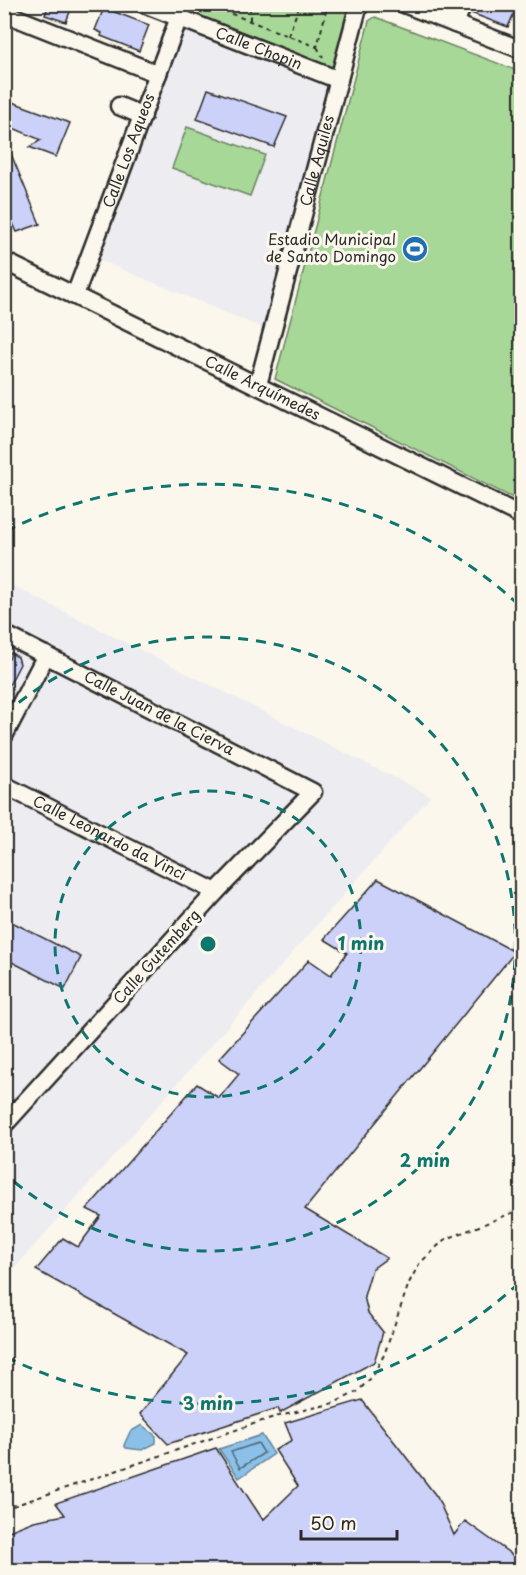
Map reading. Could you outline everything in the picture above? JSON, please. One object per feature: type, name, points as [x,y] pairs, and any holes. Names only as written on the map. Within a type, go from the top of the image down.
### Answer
[{"type":"street","name":"Calle Chopin","points":[[144,4],[182,11],[339,80]]},
{"type":"street","name":"Calle Aquiles","points":[[258,385],[359,4]]},
{"type":"street","points":[[404,4],[522,50]]},
{"type":"street","points":[[455,24],[463,4]]},
{"type":"street","name":"Calle Los Aqueos","points":[[75,295],[182,11]]},
{"type":"street","points":[[4,14],[158,74]]},
{"type":"street","points":[[119,106],[142,116]]},
{"type":"street","name":"Calle Arquímedes","points":[[4,261],[522,516]]},
{"type":"street","name":"Calle Juan de la Cierva","points":[[4,634],[313,792]]},
{"type":"street","points":[[4,736],[46,655]]},
{"type":"street","name":"Calle Leonardo da Vinci","points":[[4,785],[216,892]]},
{"type":"street","name":"Calle Gutemberg","points":[[4,1125],[216,892],[313,792]]},
{"type":"path","points":[[206,4],[316,47],[327,4]]},
{"type":"path","points":[[250,4],[250,21]]},
{"type":"path","points":[[288,36],[300,4]]},
{"type":"path","points":[[4,1509],[271,1418],[334,1403],[357,1392],[371,1378],[384,1355],[409,1283],[419,1264],[431,1250],[444,1240],[522,1209]]},
{"type":"shaded area","points":[[179,18],[339,80],[272,332],[90,256]]},
{"type":"shaded area","points":[[5,582],[431,796],[5,1279]]},
{"type":"green space","points":[[191,5],[350,5],[333,72],[188,14]]},
{"type":"green space","name":"Estadio Municipal de Santo Domingo","points":[[375,17],[521,72],[521,502],[275,379],[369,21]]},
{"type":"green space","points":[[187,127],[265,155],[250,196],[172,168]]},
{"type":"water","points":[[142,1425],[156,1436],[156,1443],[142,1450],[126,1448],[124,1445],[130,1432]]},
{"type":"water","points":[[262,1435],[274,1454],[239,1478],[219,1449]]},
{"type":"building","points":[[49,4],[73,4],[66,22],[45,15]]},
{"type":"building","points":[[474,4],[518,4],[508,27],[471,13]]},
{"type":"building","points":[[104,8],[149,25],[139,51],[101,36],[102,33],[95,30]]},
{"type":"building","points":[[208,89],[287,117],[274,147],[197,119]]},
{"type":"building","points":[[4,99],[70,123],[56,157],[29,147],[41,140],[4,124]]},
{"type":"building","points":[[4,137],[40,224],[17,232],[4,204]]},
{"type":"building","points":[[11,653],[18,657],[20,664],[4,695],[4,657],[9,659]]},
{"type":"building","points":[[378,879],[515,952],[305,1209],[387,1258],[372,1269],[364,1296],[368,1313],[383,1332],[374,1362],[280,1413],[278,1408],[168,1444],[140,1414],[188,1355],[36,1270],[63,1238],[78,1247],[101,1216],[87,1209],[197,1084],[219,1098],[239,1074],[219,1059],[309,960],[331,975],[347,953],[324,939]]},
{"type":"building","points":[[4,918],[81,957],[65,989],[4,958]]},
{"type":"building","points":[[362,1400],[437,1497],[454,1535],[465,1521],[522,1562],[522,1570],[4,1570],[4,1533],[34,1521],[65,1515],[56,1503],[216,1448],[263,1520],[298,1486],[275,1450],[292,1440],[285,1423]]},
{"type":"place","name":"Estadio Municipal de Santo Domingo","points":[[415,249]]}]
